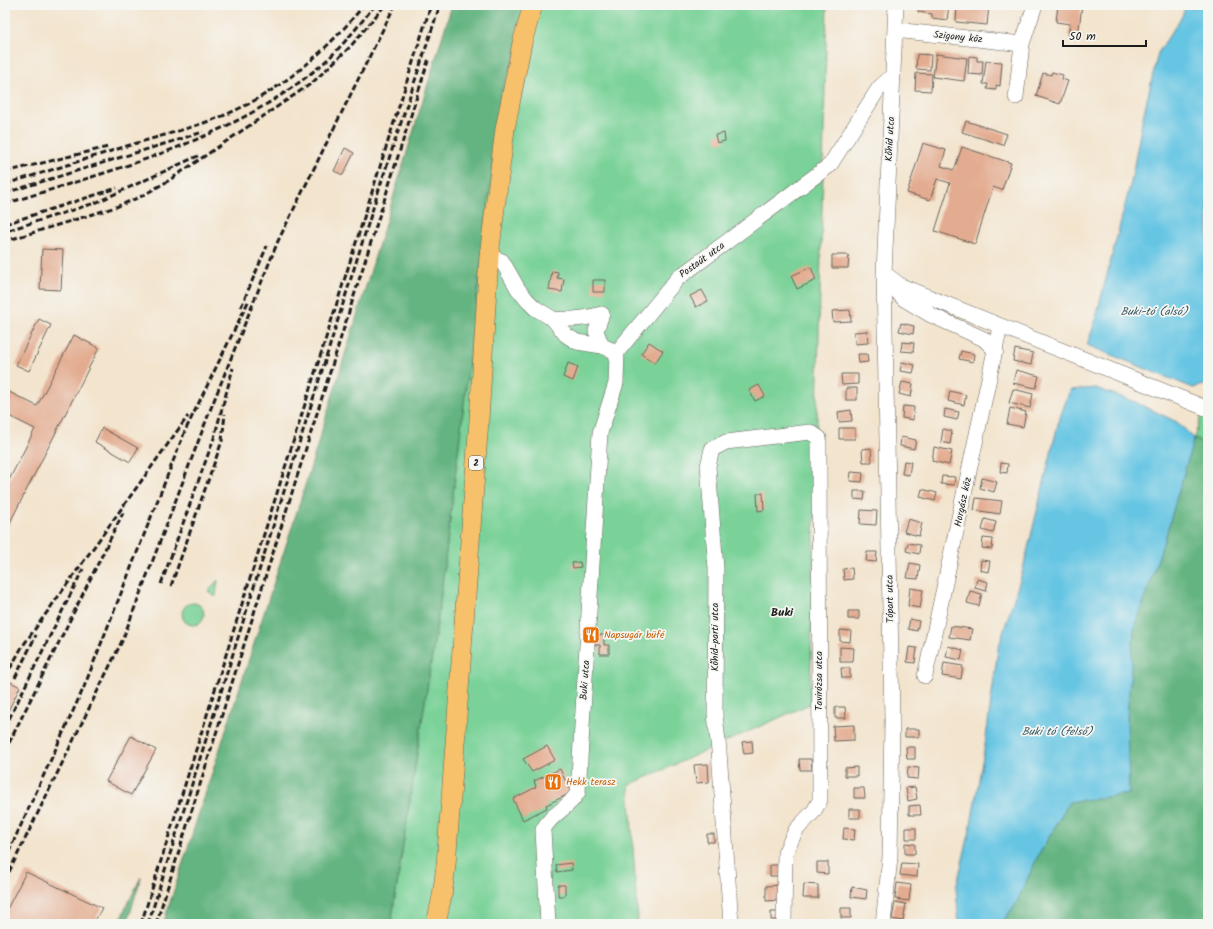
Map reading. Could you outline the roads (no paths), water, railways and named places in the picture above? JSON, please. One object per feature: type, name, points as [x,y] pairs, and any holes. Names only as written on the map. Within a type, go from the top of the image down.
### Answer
[{"type":"main road","name":"2","points":[[436,924],[442,896],[446,865],[479,420],[489,256],[505,128],[522,43],[533,5]]},
{"type":"street","name":"Kőhíd utca","points":[[884,273],[896,5]]},
{"type":"street","points":[[1016,97],[1022,44],[1035,5]]},
{"type":"street","name":"Szigony köz","points":[[895,30],[1022,44]]},
{"type":"street","name":"Postaút utca","points":[[618,352],[678,278],[830,165],[879,88],[893,75]]},
{"type":"street","points":[[489,256],[502,261],[518,289],[527,300],[553,319],[566,335],[577,342],[602,346],[618,352]]},
{"type":"street","points":[[884,273],[901,286],[1000,327],[1063,350],[1208,409]]},
{"type":"street","points":[[884,273],[892,288],[904,299],[931,314],[984,339],[996,351]]},
{"type":"street","name":"Tópart utca","points":[[883,924],[890,857],[892,719],[884,273]]},
{"type":"street","points":[[553,319],[571,320],[588,318],[602,314],[596,331],[602,346]]},
{"type":"street","name":"Horgász köz","points":[[925,676],[1000,327]]},
{"type":"street","name":"Buki utca","points":[[548,924],[543,830],[548,820],[573,801],[578,792],[600,432],[616,383],[618,352]]},
{"type":"street","name":"Kőhíd-parti utca","points":[[730,924],[719,751],[715,714],[716,569],[708,466],[712,449],[726,442],[810,432]]},
{"type":"street","name":"Tavirózsa utca","points":[[784,924],[786,853],[796,830],[814,811],[820,800],[819,438],[810,432]]},
{"type":"water","name":"Buki-tó (alsó)","points":[[1186,5],[1208,5],[1208,384],[1193,388],[1087,345],[1094,325],[1131,182],[1143,117],[1158,53],[1182,16]]},
{"type":"water","name":"Buki tó (felső)","points":[[1096,388],[1135,402],[1177,422],[1194,438],[1166,535],[1134,630],[1127,718],[1129,794],[1069,802],[1037,858],[1016,904],[1001,924],[959,924],[956,888],[970,830],[985,745],[998,649],[1022,573],[1059,420],[1070,390]]},
{"type":"railway","points":[[5,184],[176,132],[225,115],[265,94],[301,69],[334,39],[364,5]]},
{"type":"railway","points":[[5,204],[132,164],[215,131],[254,111],[292,88],[327,60],[375,5]]},
{"type":"railway","points":[[12,239],[116,207],[142,196],[168,181],[312,83],[350,47],[385,5]]},
{"type":"railway","points":[[5,880],[122,641],[211,408],[278,241],[395,5]]},
{"type":"railway","points":[[141,924],[431,5]]},
{"type":"railway","points":[[148,924],[380,186],[440,5]]},
{"type":"railway","points":[[156,924],[429,58]]},
{"type":"railway","points":[[5,193],[203,132]]},
{"type":"railway","points":[[5,172],[108,147]]},
{"type":"railway","points":[[9,230],[95,203],[198,156]]},
{"type":"railway","points":[[5,224],[117,188]]},
{"type":"railway","points":[[241,307],[267,246]]},
{"type":"railway","points":[[5,860],[84,687],[185,431],[249,300]]},
{"type":"railway","points":[[161,584],[214,438],[233,368]]},
{"type":"railway","points":[[171,586],[222,441],[225,414]]},
{"type":"railway","points":[[6,676],[22,647],[188,416]]},
{"type":"railway","points":[[5,751],[123,513]]},
{"type":"railway","points":[[5,727],[83,569]]},
{"type":"railway","points":[[15,678],[36,635]]},
{"type":"place","name":"Napsugár büfé","points":[[591,635]]},
{"type":"place","name":"Hekk terasz","points":[[553,782]]},
{"type":"district","name":"Buki","points":[[782,612]]}]
